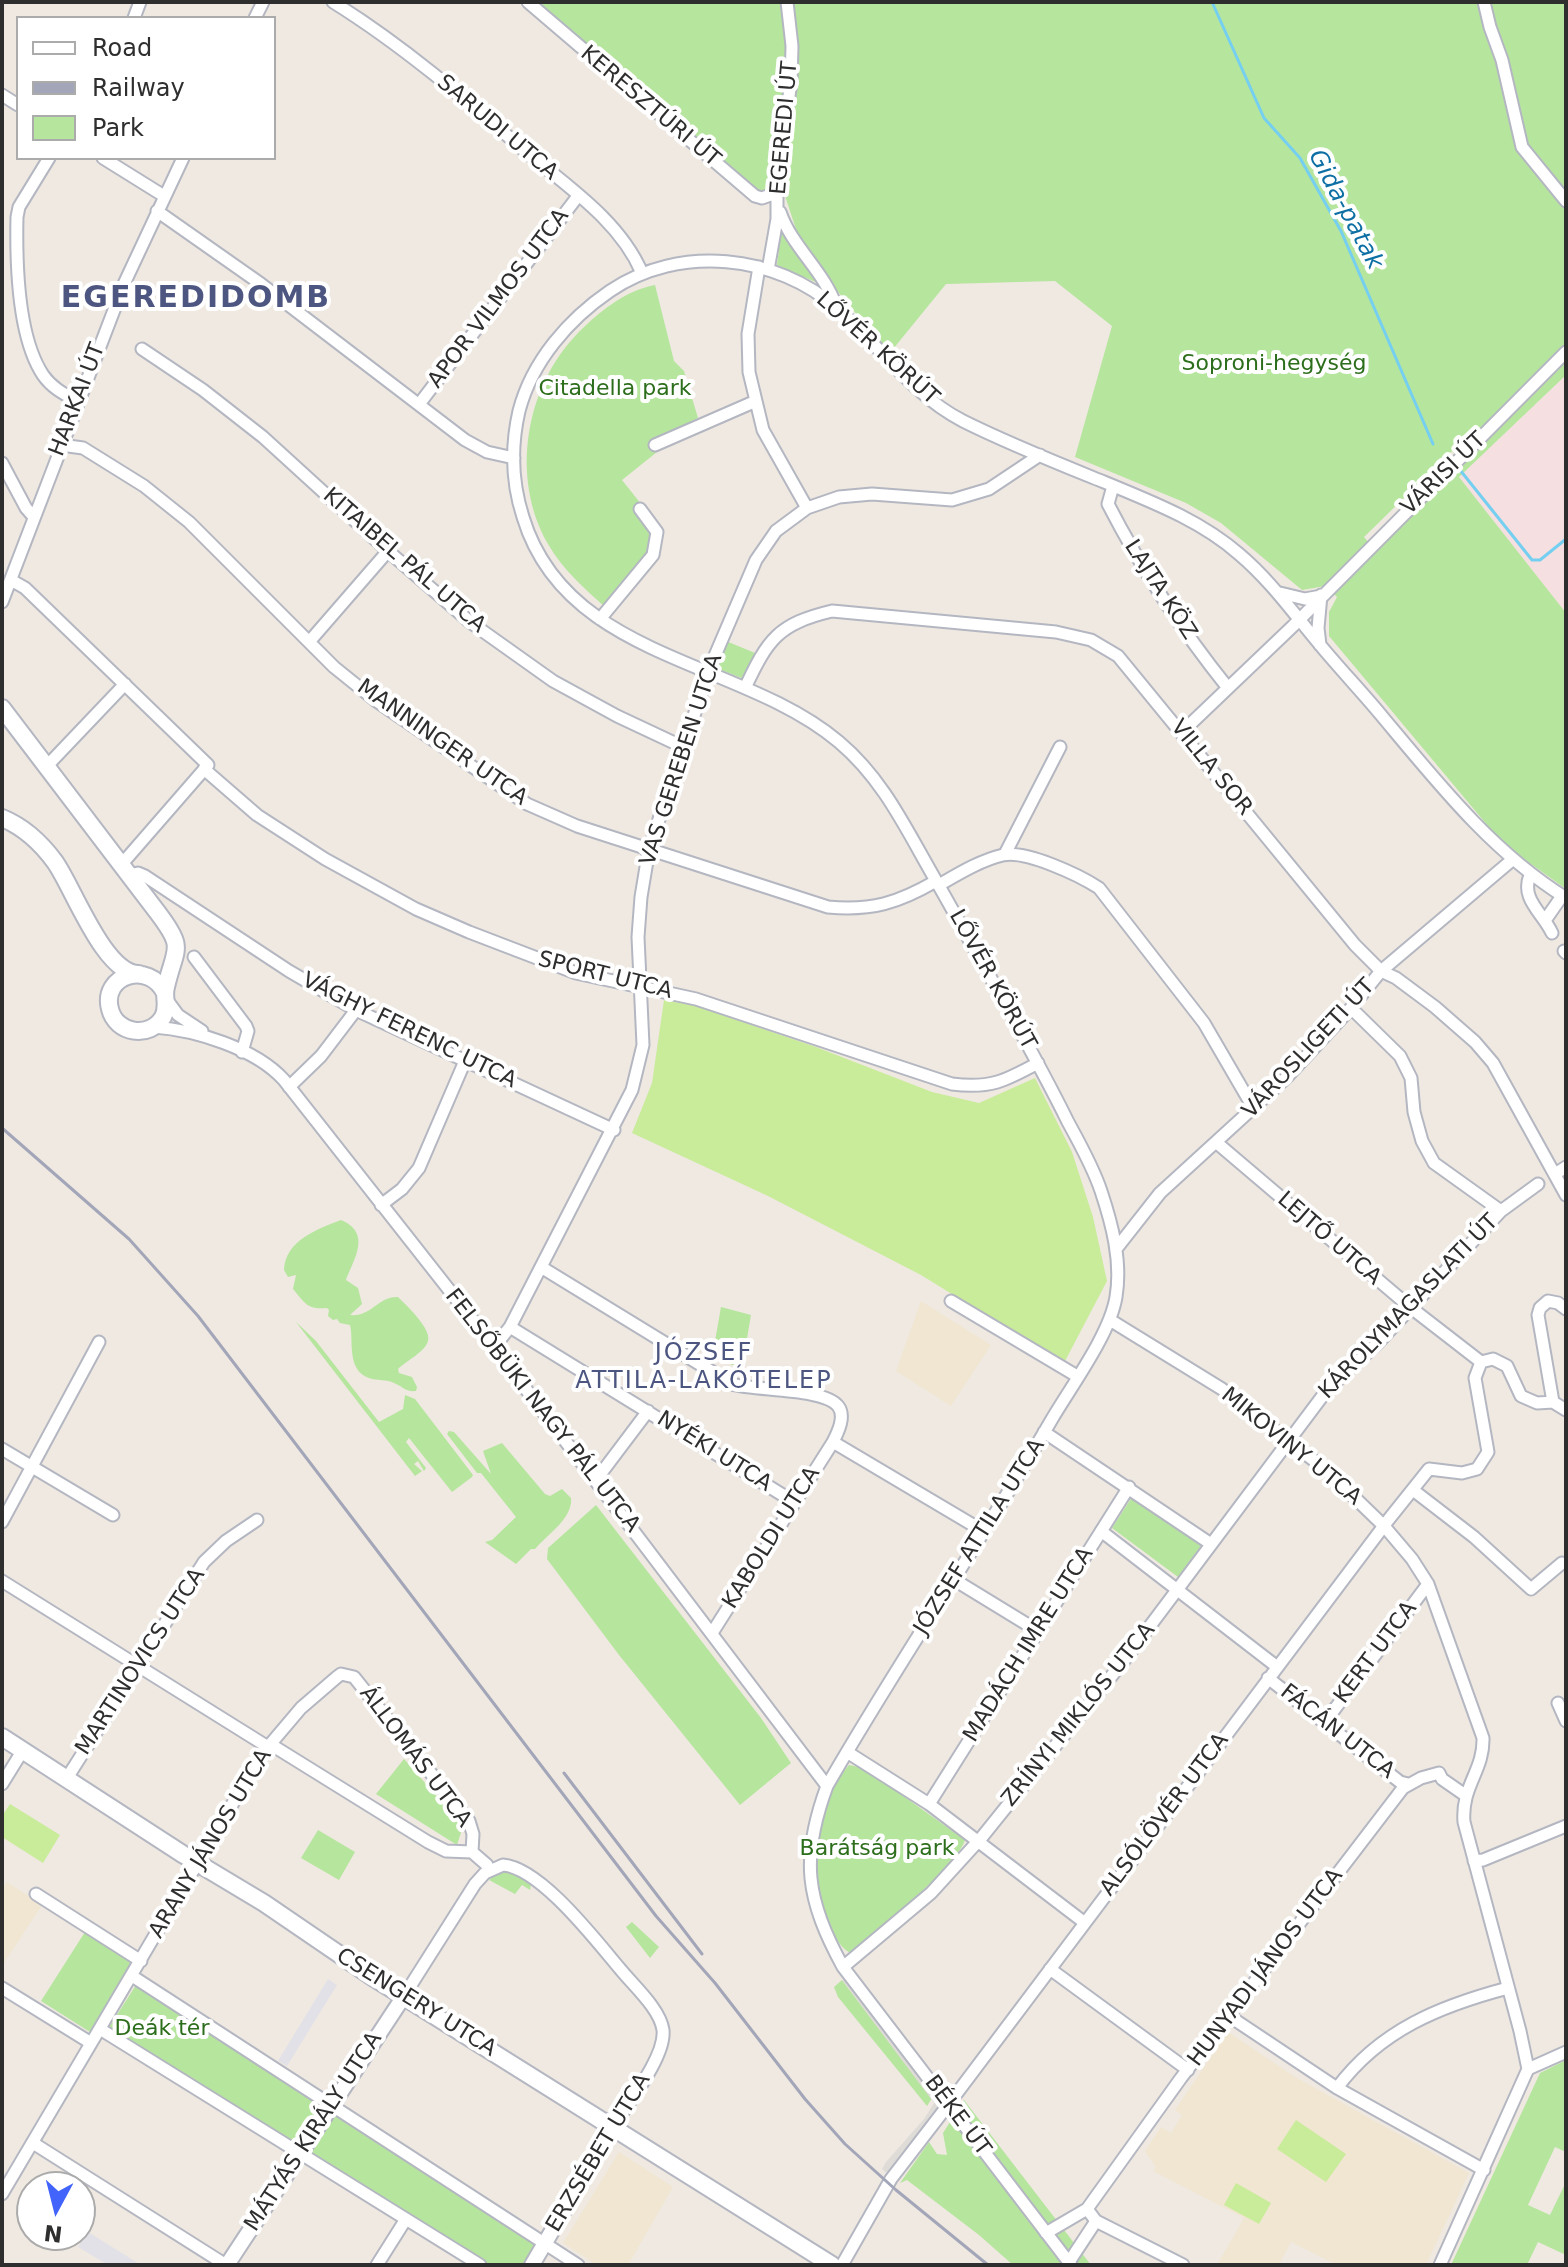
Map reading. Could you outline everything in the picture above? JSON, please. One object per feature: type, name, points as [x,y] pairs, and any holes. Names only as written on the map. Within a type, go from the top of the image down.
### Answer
[{"type":"main road","points":[[2,708],[175,939],[175,961],[164,1014],[154,1027],[134,1031],[119,1025],[110,1010],[109,973],[93,930],[66,879],[43,847],[27,832],[2,818]]},
{"type":"main road","points":[[93,930],[120,965],[132,974],[156,980],[166,995]]},
{"type":"main road","points":[[111,991],[124,977],[153,972],[165,963],[175,939]]},
{"type":"main road","name":"CSENGERY UTCA","points":[[2,1737],[404,1996],[832,2265]]},
{"type":"street","name":"SARUDI UTCA","points":[[333,2],[415,59],[578,196],[626,242],[642,273]]},
{"type":"street","name":"KERESZTÚRI ÚT","points":[[528,2],[755,196],[762,198],[776,193]]},
{"type":"street","name":"EGEREDI ÚT","points":[[787,2],[792,46],[791,83],[776,193],[789,232],[824,280],[836,307]]},
{"type":"street","points":[[1484,2],[1502,60],[1522,147],[1566,201]]},
{"type":"street","points":[[48,160],[19,207],[20,291],[26,327],[42,374],[55,389],[77,401]]},
{"type":"street","points":[[106,160],[164,196]]},
{"type":"street","name":"HARKAI ÚT","points":[[2,602],[124,284],[182,160]]},
{"type":"street","name":"APOR VILMOS UTCA","points":[[420,403],[578,196]]},
{"type":"street","name":"EGEREDI ÚT","points":[[779,206],[748,334],[749,372],[763,430],[807,508]]},
{"type":"street","points":[[157,211],[261,284],[465,440],[487,452],[514,458]]},
{"type":"street","name":"LŐVÉR KÖRÚT","points":[[1110,1320],[1116,1298],[1116,1249],[1099,1185],[1038,1063],[886,793],[866,767],[823,729],[784,706],[648,647],[600,619],[566,590],[538,553],[518,500],[514,458],[521,402],[553,344],[582,312],[618,285],[642,273],[692,261],[728,262],[763,269],[801,284],[836,307],[923,395],[946,412],[1182,515],[1223,540],[1278,592],[1320,646],[1422,764],[1512,860],[1564,897]]},
{"type":"street","name":"KITAIBEL PÁL UTCA","points":[[142,349],[228,408],[470,622],[553,681],[683,747]]},
{"type":"street","name":"VÁRISI ÚT","points":[[1182,732],[1566,352]]},
{"type":"street","points":[[655,445],[756,401]]},
{"type":"street","name":"MANNINGER UTCA","points":[[61,445],[83,448],[144,486],[189,522],[334,667],[375,700],[527,804],[577,826],[828,907],[859,910],[885,905],[1005,854]]},
{"type":"street","name":"VAS GEREBEN UTCA","points":[[494,1347],[510,1327],[614,1130],[640,1066],[643,1045],[638,937],[649,849],[708,674],[756,560],[776,531],[807,508],[839,497],[872,494],[952,500],[989,489],[1040,455]]},
{"type":"street","points":[[2,463],[33,516]]},
{"type":"street","name":"LAJTA KÖZ","points":[[1113,486],[1108,504],[1125,538],[1228,688]]},
{"type":"street","points":[[600,619],[653,555],[657,532],[640,509]]},
{"type":"street","points":[[309,642],[388,551]]},
{"type":"street","name":"SPORT UTCA","points":[[11,580],[25,588],[257,815],[416,909],[576,973],[696,999],[952,1084],[977,1087],[1001,1082],[1038,1063]]},
{"type":"street","points":[[1278,592],[1305,599],[1321,595],[1320,646]]},
{"type":"street","name":"VILLA SOR","points":[[745,688],[761,654],[777,633],[804,618],[832,611],[1036,629],[1075,635],[1106,647],[1127,666],[1355,945],[1381,971],[1396,978],[1435,1007],[1475,1042],[1493,1063],[1566,1195]]},
{"type":"street","points":[[46,767],[125,684]]},
{"type":"street","points":[[1060,747],[1005,854],[1028,857],[1085,879],[1099,888],[1204,1023],[1254,1109]]},
{"type":"street","points":[[125,870],[206,767]]},
{"type":"street","name":"VÁROSLIGETI ÚT","points":[[1116,1249],[1160,1193],[1254,1109],[1351,1008],[1381,971],[1512,860]]},
{"type":"street","name":"VÁGHY FERENC UTCA","points":[[125,870],[145,876],[289,971],[356,1010],[614,1130]]},
{"type":"street","points":[[1530,875],[1525,885],[1527,894],[1546,919],[1552,933]]},
{"type":"street","points":[[1546,919],[1564,897]]},
{"type":"street","points":[[194,957],[246,1026],[248,1031],[242,1052]]},
{"type":"street","points":[[166,995],[178,1015],[215,1040]]},
{"type":"street","points":[[1351,1008],[1400,1056],[1411,1078],[1414,1112],[1422,1141],[1434,1163],[1501,1211]]},
{"type":"street","points":[[289,1087],[321,1056],[356,1010]]},
{"type":"street","points":[[154,1027],[181,1029],[215,1040]]},
{"type":"street","name":"FELSŐBÜKI NAGY PÁL UTCA","points":[[215,1040],[264,1063],[289,1087],[494,1347],[827,1786]]},
{"type":"street","points":[[381,1205],[402,1189],[419,1168],[465,1061]]},
{"type":"street","name":"LEJTŐ UTCA","points":[[1217,1143],[1410,1307],[1481,1362],[1493,1359],[1507,1366],[1521,1396],[1537,1403],[1553,1402]]},
{"type":"street","points":[[1555,1174],[1566,1167]]},
{"type":"street","name":"KÁROLYMAGASLATI ÚT","points":[[1289,1439],[1327,1390],[1379,1342],[1501,1211],[1538,1184]]},
{"type":"street","points":[[541,1267],[732,1384],[820,1396],[836,1403],[841,1422],[833,1442],[983,1531]]},
{"type":"street","points":[[951,1301],[1077,1376]]},
{"type":"street","points":[[1566,1309],[1548,1301],[1540,1308],[1538,1315],[1553,1402],[1566,1410]]},
{"type":"street","name":"JÓZSEF ATTILA UTCA","points":[[847,1752],[1110,1320]]},
{"type":"street","name":"MIKOVINY UTCA","points":[[1110,1320],[1222,1389],[1289,1439],[1384,1526],[1428,1584],[1483,1738],[1481,1759],[1465,1795],[1464,1822],[1528,2069]]},
{"type":"street","name":"NYÉKI UTCA","points":[[510,1327],[794,1502]]},
{"type":"street","points":[[2,1522],[99,1342]]},
{"type":"street","name":"ALSÓLÖVÉR UTCA","points":[[842,2265],[891,2179],[1276,1666],[1429,1469],[1462,1473],[1477,1469],[1488,1452],[1475,1378],[1481,1362]]},
{"type":"street","points":[[596,1480],[648,1411]]},
{"type":"street","points":[[1044,1432],[1211,1544]]},
{"type":"street","name":"ZRÍNYI MIKLÓS UTCA","points":[[843,1967],[931,1893],[978,1841],[1126,1658],[1289,1439]]},
{"type":"street","name":"KABOLDI UTCA","points":[[712,1633],[833,1442]]},
{"type":"street","points":[[2,1449],[113,1515]]},
{"type":"street","name":"MADÁCH IMRE UTCA","points":[[929,1804],[1129,1487]]},
{"type":"street","points":[[1413,1490],[1465,1529],[1531,1589],[1562,1563]]},
{"type":"street","name":"MARTINOVICS UTCA","points":[[67,1778],[204,1562],[226,1541],[257,1520]]},
{"type":"street","points":[[1101,1531],[1276,1666]]},
{"type":"street","points":[[953,1579],[1038,1631]]},
{"type":"street","points":[[2,1581],[428,1842],[446,1851],[472,1852],[490,1869]]},
{"type":"street","name":"KERT UTCA","points":[[1325,1722],[1428,1584]]},
{"type":"street","name":"ARANY JÁNOS UTCA","points":[[2,2194],[269,1746],[301,1708],[341,1674]]},
{"type":"street","name":"ÁLLOMÁS UTCA","points":[[341,1674],[354,1677],[469,1821],[473,1834],[472,1852]]},
{"type":"street","name":"FÁCÁN UTCA","points":[[1268,1678],[1400,1782],[1408,1784]]},
{"type":"street","points":[[1558,1703],[1566,1721]]},
{"type":"street","points":[[2,1784],[23,1750]]},
{"type":"street","points":[[843,1967],[814,1901],[809,1862],[817,1815],[827,1786],[847,1752],[929,1804],[1085,1923]]},
{"type":"street","points":[[1408,1784],[1439,1773],[1442,1779],[1465,1795]]},
{"type":"street","name":"HUNYADI JÁNOS UTCA","points":[[1046,2233],[1087,2209],[1188,2070],[1408,1784]]},
{"type":"street","points":[[1474,1861],[1566,1826]]},
{"type":"street","name":"ERZSÉBET UTCA","points":[[490,1869],[509,1866],[522,1871],[554,1896],[582,1924],[655,2012],[663,2039],[657,2056],[532,2265]]},
{"type":"street","name":"MÁTYÁS KIRÁLY UTCA","points":[[226,2265],[475,1884],[490,1869]]},
{"type":"street","points":[[36,1894],[141,1961]]},
{"type":"street","name":"BÉKE ÚT","points":[[843,1967],[1070,2264]]},
{"type":"street","points":[[1050,1969],[1188,2070]]},
{"type":"street","points":[[132,1976],[578,2265]]},
{"type":"street","points":[[2,1988],[91,2043]]},
{"type":"street","points":[[1337,2088],[1373,2047],[1403,2026],[1443,2007],[1508,1988]]},
{"type":"street","points":[[1229,2016],[1337,2088],[1484,2170]]},
{"type":"street","points":[[100,2029],[480,2265]]},
{"type":"street","points":[[1440,2265],[1528,2069],[1566,2052]]},
{"type":"street","points":[[33,2143],[226,2265]]},
{"type":"street","points":[[1087,2209],[1096,2221],[1183,2265]]},
{"type":"street","points":[[377,2265],[406,2219]]},
{"type":"street","points":[[1070,2264],[1096,2221]]},
{"type":"shaded area","points":[[1566,375],[1566,613],[1459,477]]},
{"type":"shaded area","points":[[921,1301],[991,1345],[951,1406],[896,1371]]},
{"type":"shaded area","points":[[7,1882],[42,1905],[2,1966],[2,1890]]},
{"type":"shaded area","points":[[328,1979],[337,1985],[287,2066],[278,2061]]},
{"type":"shaded area","points":[[842,1980],[846,1980],[938,2100],[938,2110],[888,2174],[882,2169],[886,2162],[934,2103]]},
{"type":"shaded area","points":[[1228,2032],[1295,2077],[1469,2173],[1426,2265],[1337,2265],[1291,2242],[1279,2265],[1217,2265],[1244,2218],[1153,2171],[1156,2167],[1145,2151],[1161,2127],[1171,2133],[1182,2115],[1175,2110]]},
{"type":"shaded area","points":[[619,2152],[673,2187],[628,2265],[597,2265],[563,2243]]},
{"type":"shaded area","points":[[96,2237],[141,2265],[108,2265],[85,2251],[96,2251]]},
{"type":"green space","name":"Soproni-hegység","points":[[539,2],[1566,2],[1566,375],[1459,477],[1566,613],[1566,889],[1503,844],[1329,636],[1329,612],[1337,597],[1326,586],[1302,590],[1221,523],[1186,503],[1075,457],[1112,326],[1055,281],[946,284],[889,354],[789,232],[796,229],[783,190],[757,195]],"holes":[[[1452,451],[1458,457],[1370,544],[1364,537]]]},
{"type":"green space","points":[[782,225],[820,284],[777,265]]},
{"type":"green space","name":"Citadella park","points":[[655,285],[674,361],[684,371],[698,418],[653,441],[657,452],[622,480],[649,514],[642,521],[653,535],[652,556],[606,608],[560,562],[536,518],[529,491],[529,434],[535,406],[546,379],[578,333],[613,303]]},
{"type":"green space","points":[[726,641],[755,653],[744,679],[716,668]]},
{"type":"green space","points":[[664,1000],[696,1006],[816,1047],[932,1092],[979,1103],[1035,1078],[1072,1152],[1093,1217],[1107,1281],[1064,1363],[921,1275],[768,1196],[632,1133],[652,1083]]},
{"type":"green space","points":[[341,1220],[350,1225],[358,1239],[356,1255],[346,1280],[358,1288],[362,1304],[350,1315],[364,1313],[385,1300],[398,1297],[426,1330],[426,1345],[398,1369],[399,1373],[412,1377],[416,1391],[362,1374],[352,1354],[350,1325],[333,1320],[328,1316],[327,1308],[307,1304],[293,1289],[296,1275],[288,1277],[284,1270],[290,1251],[296,1244],[313,1232]]},
{"type":"green space","points":[[721,1307],[751,1315],[742,1368],[712,1358]]},
{"type":"green space","points":[[296,1322],[316,1341],[379,1422],[403,1409],[405,1395],[415,1399],[472,1477],[452,1492],[409,1438],[406,1442],[426,1468],[424,1471],[418,1461],[414,1464],[422,1471],[415,1476]]},
{"type":"green space","points":[[454,1432],[491,1474],[483,1451],[502,1443],[545,1494],[550,1496],[562,1489],[571,1498],[568,1512],[559,1525],[516,1564],[485,1542],[492,1540],[516,1517],[481,1473],[477,1473],[447,1434]]},
{"type":"green space","points":[[1132,1497],[1201,1546],[1178,1577],[1112,1528]]},
{"type":"green space","points":[[596,1505],[761,1718],[791,1763],[740,1805],[619,1655],[547,1559],[548,1548]]},
{"type":"green space","points":[[404,1759],[463,1826],[457,1845],[376,1794]]},
{"type":"green space","name":"Barátság park","points":[[849,1765],[864,1768],[965,1840],[959,1852],[932,1882],[850,1953],[833,1933],[827,1917],[821,1898],[817,1858],[821,1818],[828,1798]]},
{"type":"green space","points":[[10,1804],[60,1835],[43,1863],[2,1837],[2,1816]]},
{"type":"green space","points":[[318,1830],[355,1852],[339,1880],[301,1858]]},
{"type":"green space","points":[[504,1871],[517,1873],[531,1884],[530,1890],[522,1885],[515,1894],[489,1880]]},
{"type":"green space","points":[[632,1922],[659,1947],[650,1958],[626,1927]]},
{"type":"green space","name":"Deák tér","points":[[85,1932],[133,1960],[90,2032],[41,2001]]},
{"type":"green space","points":[[842,1980],[932,2098],[927,2106],[838,1997],[834,1987]]},
{"type":"green space","name":"Deák tér","points":[[138,1982],[326,2104],[299,2146],[109,2027]]},
{"type":"green space","points":[[1566,2060],[1566,2152],[1555,2147],[1528,2205],[1550,2215],[1566,2182],[1566,2255],[1538,2242],[1527,2265],[1451,2265],[1540,2073]]},
{"type":"green space","points":[[964,2100],[1091,2265],[1013,2265],[907,2180],[900,2183],[929,2142],[937,2154],[947,2155],[943,2133]]},
{"type":"green space","points":[[334,2112],[537,2241],[524,2265],[483,2265],[307,2152]]},
{"type":"green space","points":[[1296,2120],[1346,2154],[1326,2182],[1277,2149]]},
{"type":"green space","points":[[1236,2183],[1271,2203],[1259,2224],[1224,2205]]},
{"type":"waterway","name":"Gida-patak","points":[[1212,2],[1264,118],[1300,158],[1341,231],[1433,444]]},
{"type":"waterway","name":"Gida-patak","points":[[1460,470],[1532,560],[1540,560],[1566,539]]},
{"type":"railway","points":[[2,1128],[129,1239],[198,1316],[656,1916],[715,1983],[805,2099],[845,2144],[988,2265]]},
{"type":"railway","points":[[564,1773],[702,1954]]},
{"type":"district","name":"EGEREDIDOMB","points":[[196,299]]},
{"type":"district","name":"JÓZSEF ATTILA-LAKÓTELEP","points":[[704,1368]]}]
